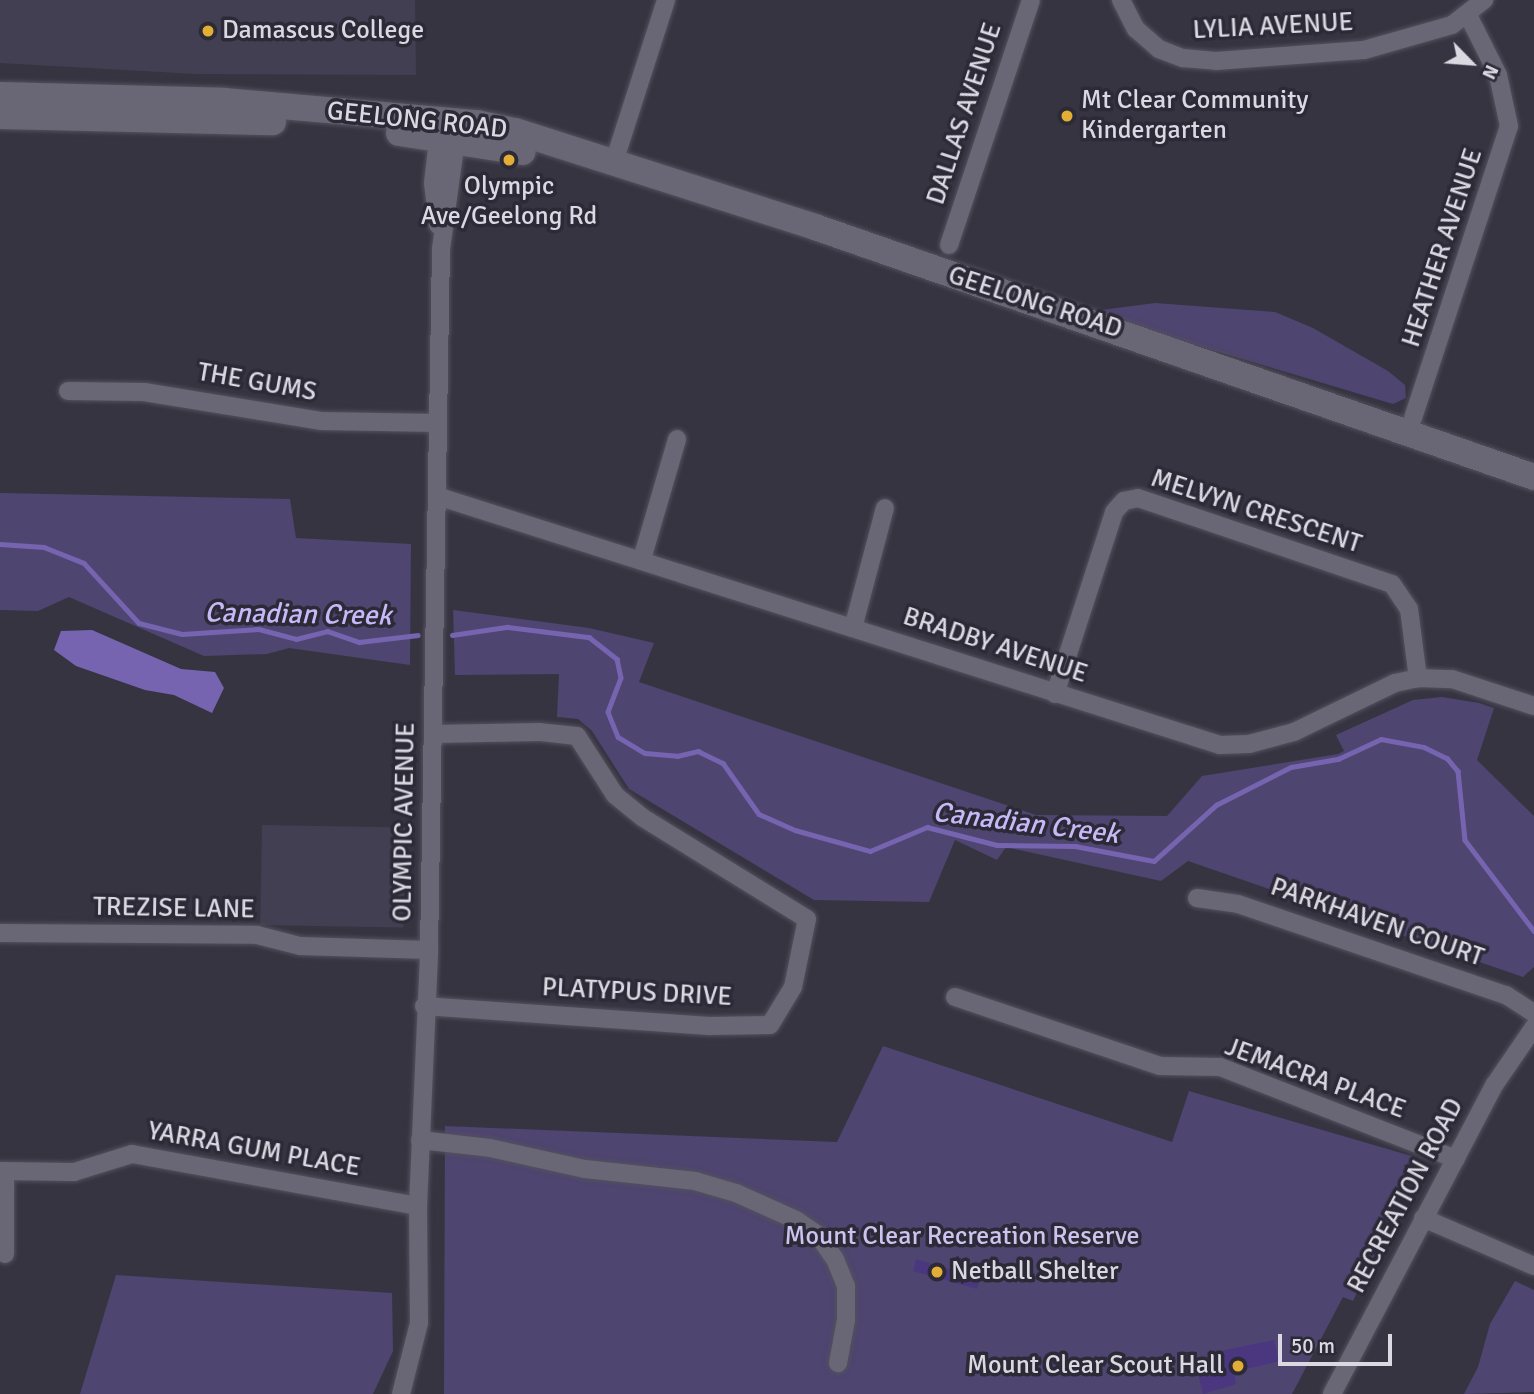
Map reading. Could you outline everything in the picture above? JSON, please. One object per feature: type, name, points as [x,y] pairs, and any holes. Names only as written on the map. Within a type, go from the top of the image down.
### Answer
[{"type":"main road","name":"GEELONG ROAD","points":[[0,95],[224,102],[448,131]]},
{"type":"main road","name":"GEELONG ROAD","points":[[0,116],[301,123],[448,131],[504,128],[612,167],[859,244],[1410,426],[1534,459]]},
{"type":"main road","name":"GEELONG ROAD","points":[[1410,426],[1534,477]]},
{"type":"street","points":[[612,167],[666,0]]},
{"type":"street","name":"DALLAS AVENUE","points":[[949,246],[1031,0]]},
{"type":"street","name":"LYLIA AVENUE","points":[[1121,0],[1130,21],[1149,42],[1175,56],[1199,60],[1364,50],[1463,19],[1484,0]]},
{"type":"street","name":"HEATHER AVENUE","points":[[1410,426],[1507,139],[1510,120],[1504,93],[1463,19]]},
{"type":"street","name":"OLYMPIC AVENUE","points":[[401,1394],[419,1323],[418,1206],[424,1006],[429,950],[441,249],[448,131]]},
{"type":"street","name":"THE GUMS","points":[[68,391],[144,391],[321,421],[438,423]]},
{"type":"street","points":[[642,559],[677,439]]},
{"type":"street","name":"BRADBY AVENUE","points":[[438,496],[642,559],[1191,738],[1220,745],[1249,744],[1294,732],[1395,683],[1418,678],[1459,681],[1534,706]]},
{"type":"street","name":"MELVYN CRESCENT","points":[[1055,694],[1114,512],[1124,501],[1138,498],[1392,584],[1409,609],[1418,678]]},
{"type":"street","points":[[853,628],[885,508]]},
{"type":"street","name":"PLATYPUS DRIVE","points":[[424,1006],[709,1026],[770,1025],[793,987],[807,919],[642,817],[615,795],[576,736],[540,732],[433,734]]},
{"type":"street","name":"PARKHAVEN COURT","points":[[1197,898],[1238,904],[1493,990],[1534,1013]]},
{"type":"street","name":"TREZISE LANE","points":[[0,933],[257,935],[300,946],[429,950]]},
{"type":"street","name":"JEMACRA PLACE","points":[[955,997],[1160,1066],[1220,1067],[1456,1159]]},
{"type":"street","name":"RECREATION ROAD","points":[[1332,1394],[1423,1217],[1496,1084],[1534,1027]]},
{"type":"street","points":[[420,1140],[490,1148],[585,1169],[695,1181],[736,1193],[796,1220],[818,1235],[835,1259],[846,1286],[846,1320],[838,1363]]},
{"type":"street","name":"YARRA GUM PLACE","points":[[3,1171],[74,1172],[132,1154],[418,1206]]},
{"type":"street","points":[[3,1171],[5,1254]]},
{"type":"street","points":[[1423,1217],[1534,1266]]},
{"type":"shaded area","name":"Damascus College","points":[[0,0],[415,0],[416,75],[197,74],[0,63]]},
{"type":"shaded area","points":[[92,630],[181,669],[215,672],[224,688],[212,713],[174,695],[145,690],[76,666],[54,650],[61,631]]},
{"type":"shaded area","points":[[262,825],[405,827],[403,927],[260,925]]},
{"type":"green space","points":[[1155,303],[1275,312],[1313,328],[1388,371],[1405,385],[1406,398],[1393,404],[1086,312]]},
{"type":"green space","points":[[0,493],[290,499],[296,538],[411,544],[410,665],[289,648],[267,654],[204,656],[69,597],[38,611],[0,610]]},
{"type":"green space","points":[[453,610],[589,628],[654,643],[639,682],[1036,815],[1167,816],[1202,776],[1338,754],[1344,751],[1336,735],[1413,700],[1442,697],[1479,703],[1494,708],[1477,760],[1534,816],[1534,967],[1523,977],[1188,861],[1161,881],[1006,847],[997,860],[955,840],[929,902],[814,900],[629,789],[592,731],[578,719],[557,717],[559,674],[455,675]]},
{"type":"green space","name":"Mount Clear Recreation Reserve","points":[[883,1046],[1172,1142],[1189,1091],[1415,1157],[1406,1176],[1410,1178],[1353,1301],[1343,1297],[1292,1394],[444,1394],[445,1126],[837,1142]]},
{"type":"green space","points":[[116,1275],[392,1293],[393,1351],[373,1394],[80,1394]]},
{"type":"green space","points":[[1515,1281],[1534,1290],[1534,1392],[1464,1394],[1478,1367],[1490,1324]]},
{"type":"building","name":"Netball Shelter","points":[[916,1259],[980,1279],[977,1289],[913,1271]]},
{"type":"building","name":"Mount Clear Scout Hall","points":[[1274,1340],[1279,1361],[1234,1372],[1236,1384],[1203,1394],[1198,1374],[1220,1370],[1215,1352]]},
{"type":"waterway","name":"Canadian Creek","points":[[0,544],[44,547],[84,563],[139,623],[182,634],[259,629],[296,639],[327,631],[359,642],[418,635]]},
{"type":"waterway","name":"Canadian Creek","points":[[452,635],[507,627],[589,637],[617,659],[621,678],[608,712],[618,737],[645,753],[677,756],[698,751],[723,763],[759,814],[795,830],[870,851],[927,827],[997,845],[1075,846],[1154,861],[1216,805],[1291,767],[1338,759],[1381,739],[1424,747],[1447,758],[1458,771],[1465,840],[1534,931]]},
{"type":"place","name":"Damascus College","points":[[208,31]]},
{"type":"place","name":"Mt Clear Community Kindergarten","points":[[1067,116]]},
{"type":"place","name":"Olympic Ave/Geelong Rd","points":[[509,160]]},
{"type":"place","name":"Netball Shelter","points":[[937,1272]]},
{"type":"place","name":"Mount Clear Scout Hall","points":[[1238,1366]]}]
